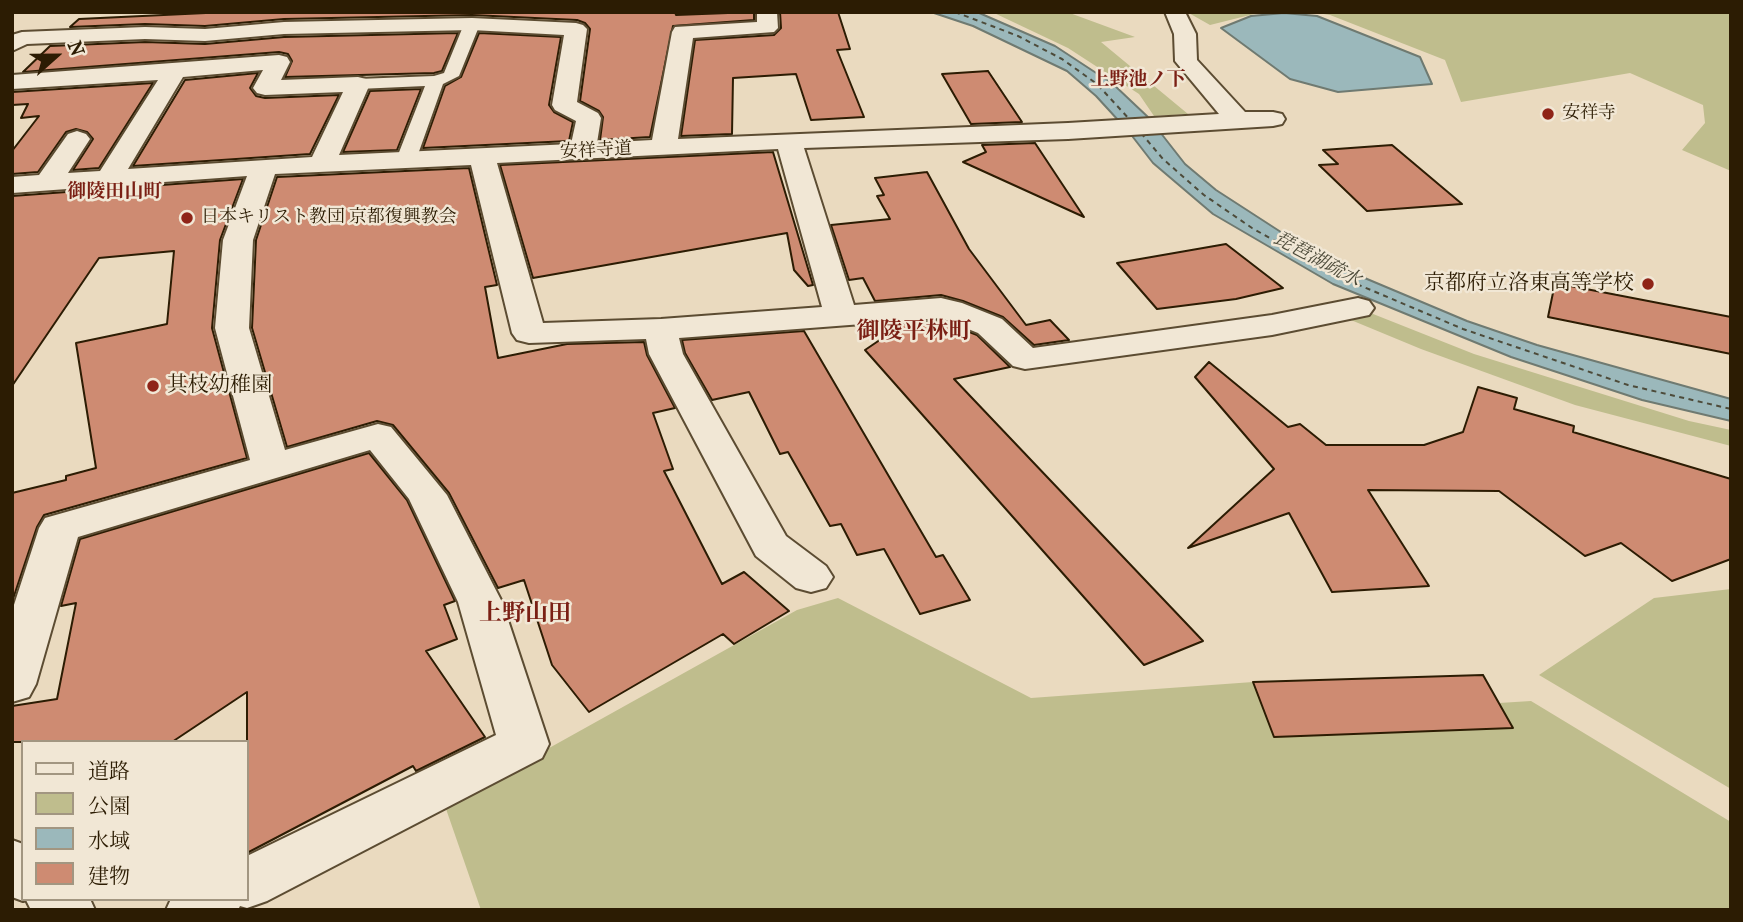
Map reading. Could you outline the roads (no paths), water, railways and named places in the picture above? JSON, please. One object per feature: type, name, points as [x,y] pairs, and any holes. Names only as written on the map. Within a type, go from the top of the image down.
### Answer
[{"type":"street","points":[[664,147],[683,32],[767,28],[767,12]]},
{"type":"street","points":[[1175,12],[1185,34],[1186,61],[1238,120]]},
{"type":"street","points":[[12,45],[22,38],[145,33],[205,35],[284,28],[472,24],[576,29],[564,105],[589,118],[582,151]]},
{"type":"street","points":[[12,82],[174,72],[193,67],[279,62],[265,88],[358,84],[322,164]]},
{"type":"street","points":[[109,178],[174,72]]},
{"type":"street","name":"安祥寺道","points":[[12,185],[264,167],[1273,119]]},
{"type":"street","points":[[48,182],[77,139]]},
{"type":"street","points":[[789,141],[840,313]]},
{"type":"street","points":[[482,156],[529,333],[661,329],[840,313],[941,308],[962,313],[990,326],[1024,359],[1272,325],[1358,308]]},
{"type":"street","points":[[264,167],[238,240],[232,328],[271,466]]},
{"type":"street","points":[[661,329],[666,354],[771,545],[811,577]]},
{"type":"street","points":[[12,684],[60,528],[378,435],[428,495],[480,602],[524,744],[248,882]]},
{"type":"street","points":[[194,910],[211,901]]},
{"type":"lane","points":[[358,84],[436,81],[451,76],[472,24]]},
{"type":"lane","points":[[406,160],[436,81]]},
{"type":"water","name":"琵琶湖疏水","points":[[931,12],[977,12],[1055,46],[1113,84],[1149,118],[1185,164],[1216,190],[1304,247],[1348,271],[1467,321],[1537,345],[1731,399],[1731,421],[1642,400],[1511,357],[1333,284],[1213,214],[1153,163],[1096,96],[1067,71],[973,26]]},
{"type":"water","points":[[1284,13],[1317,16],[1420,57],[1432,84],[1338,92],[1290,79],[1221,28],[1251,16]]},
{"type":"place","name":"安祥寺","points":[[1548,114]]},
{"type":"place","name":"日本キリスト教団 京都復興教会","points":[[187,218]]},
{"type":"place","name":"京都府立洛東高等学校","points":[[1648,284]]},
{"type":"place","name":"其枝幼稚園","points":[[153,386]]},
{"type":"district","name":"上野池ノ下","points":[[1138,80]]},
{"type":"district","name":"御陵田山町","points":[[115,192]]},
{"type":"district","name":"御陵平林町","points":[[914,332]]},
{"type":"district","name":"上野山田","points":[[525,614]]}]
